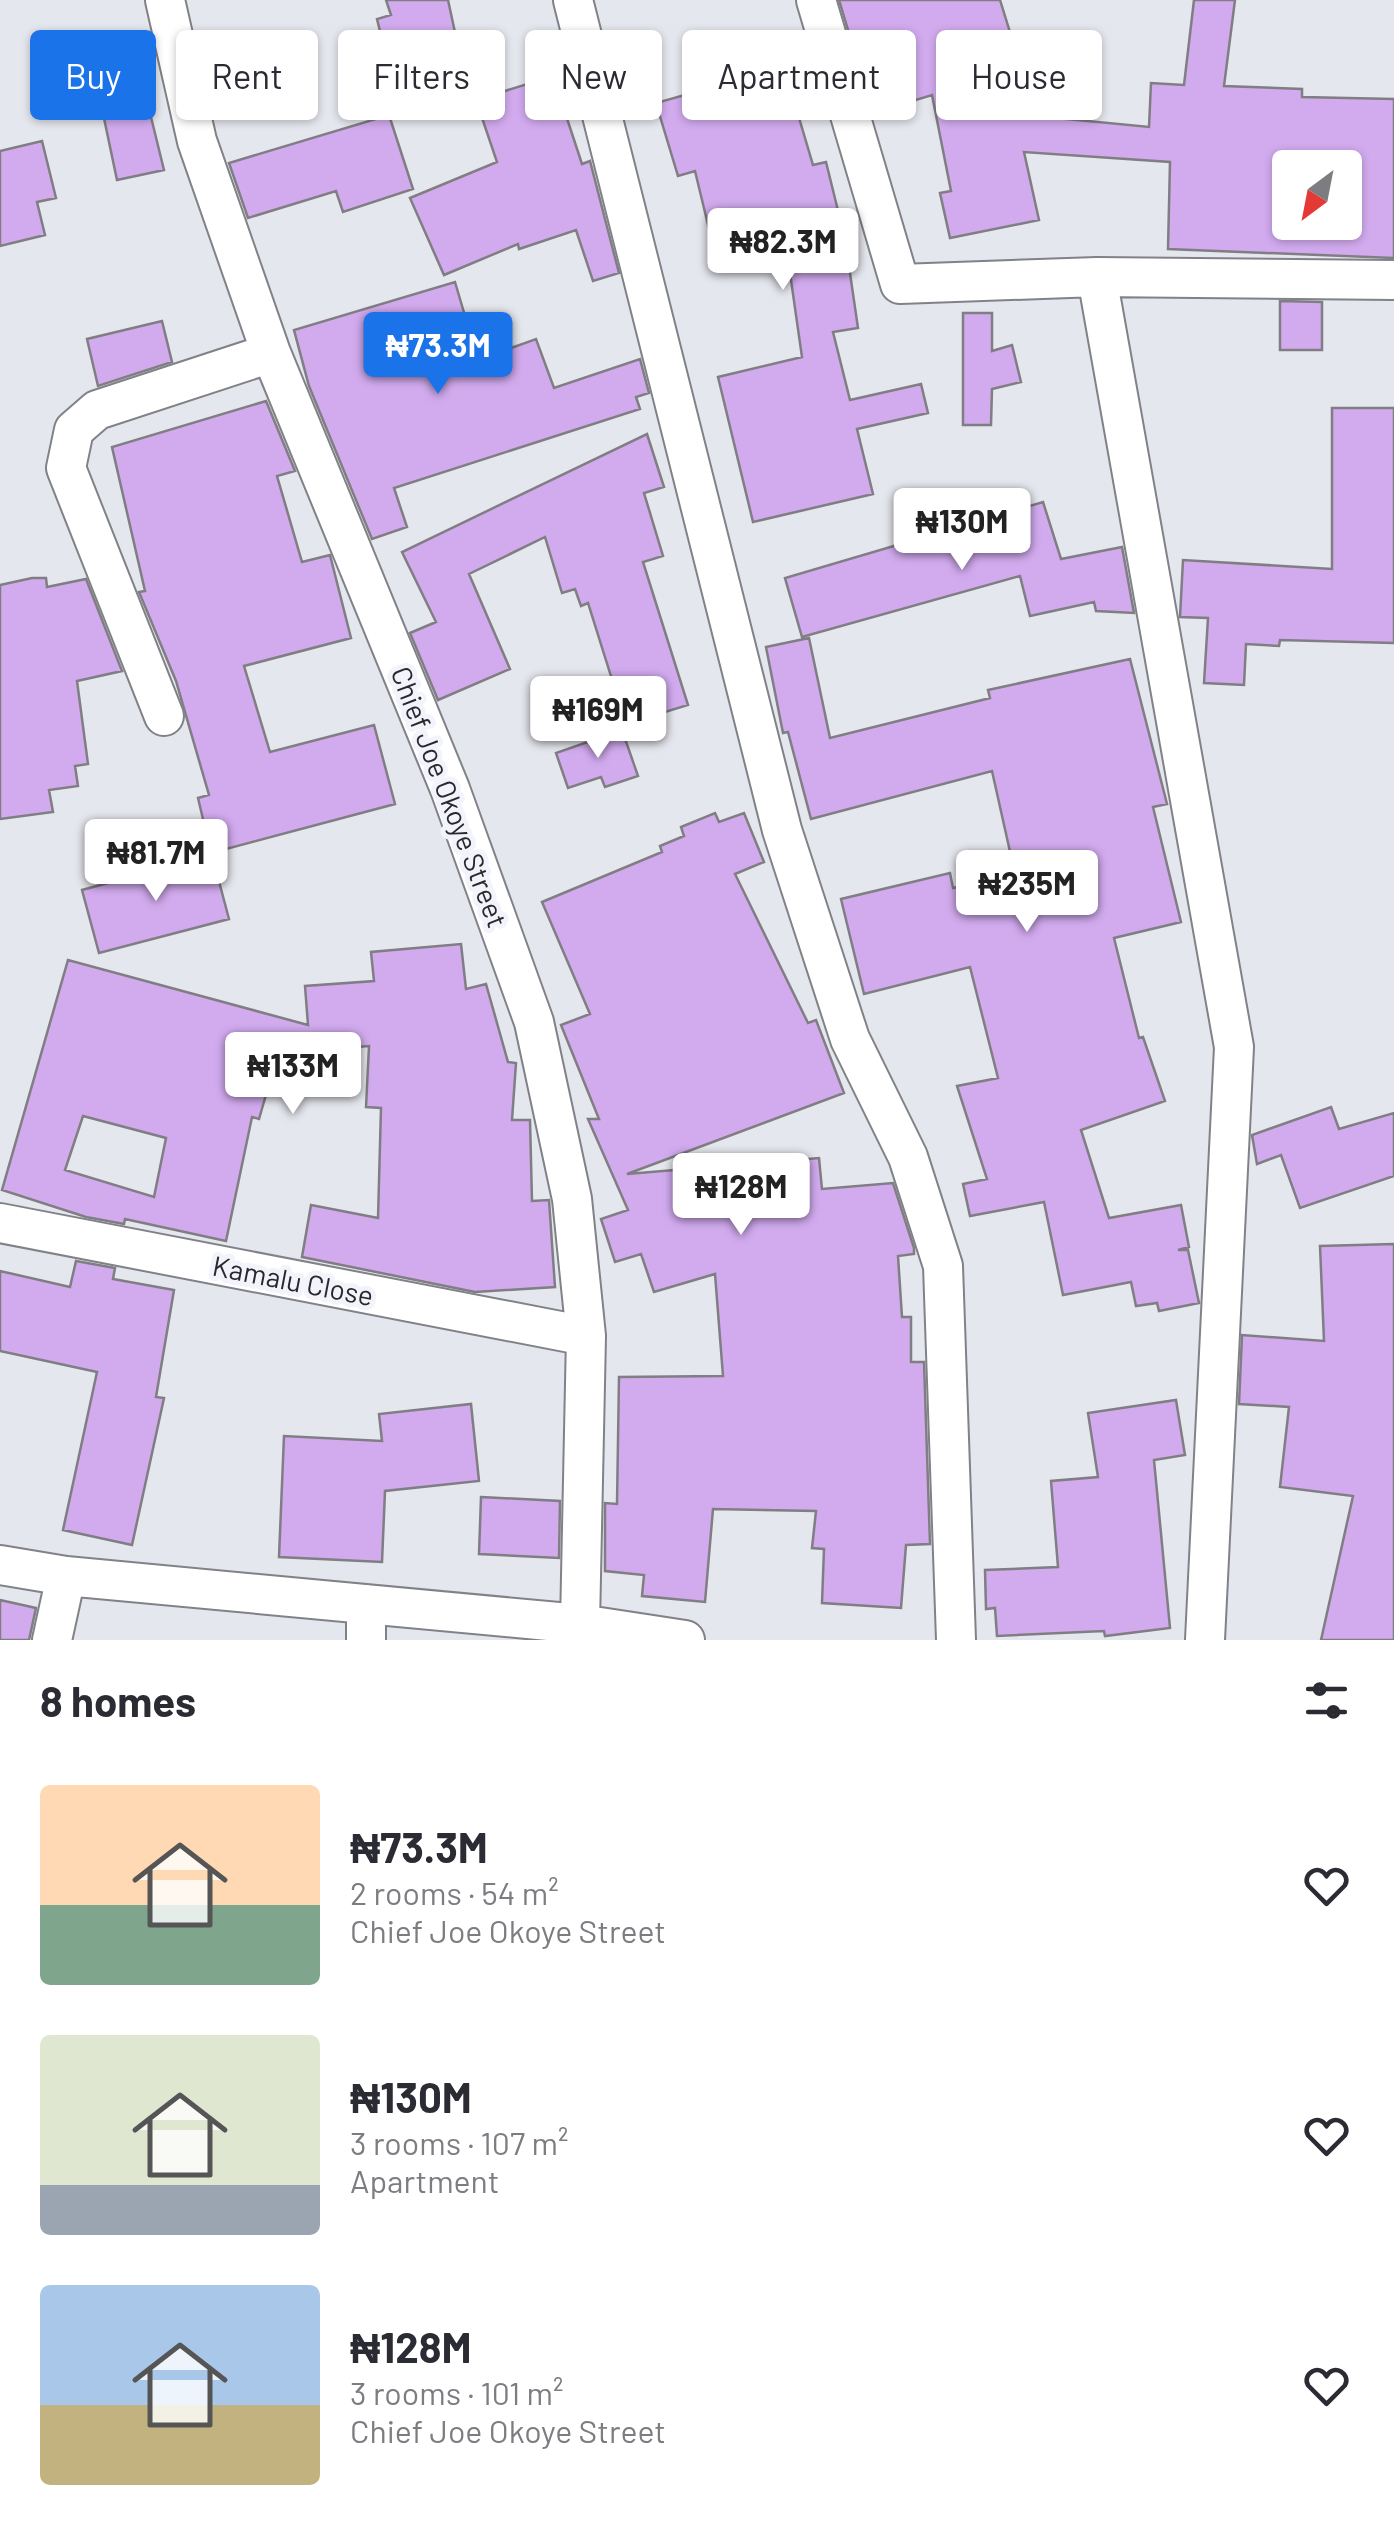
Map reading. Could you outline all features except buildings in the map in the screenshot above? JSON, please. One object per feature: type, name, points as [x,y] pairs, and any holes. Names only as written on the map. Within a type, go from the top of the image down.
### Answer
[{"type":"street","name":"Chief Joe Okoye Street","points":[[165,0],[196,141],[271,353],[450,789],[534,1022],[572,1199],[586,1336],[580,1624]]},
{"type":"street","points":[[573,0],[782,830],[850,1039],[908,1157],[943,1266],[956,1640]]},
{"type":"street","points":[[816,0],[900,284],[1096,277],[1394,280]]},
{"type":"street","points":[[1096,277],[1234,1047],[1205,1640]]},
{"type":"street","points":[[164,716],[66,468],[74,430],[97,410],[271,353]]},
{"type":"street","name":"Kamalu Close","points":[[0,1223],[586,1336]]},
{"type":"street","points":[[0,1564],[366,1622],[580,1624],[685,1640]]},
{"type":"street","points":[[52,1640],[66,1576]]}]
